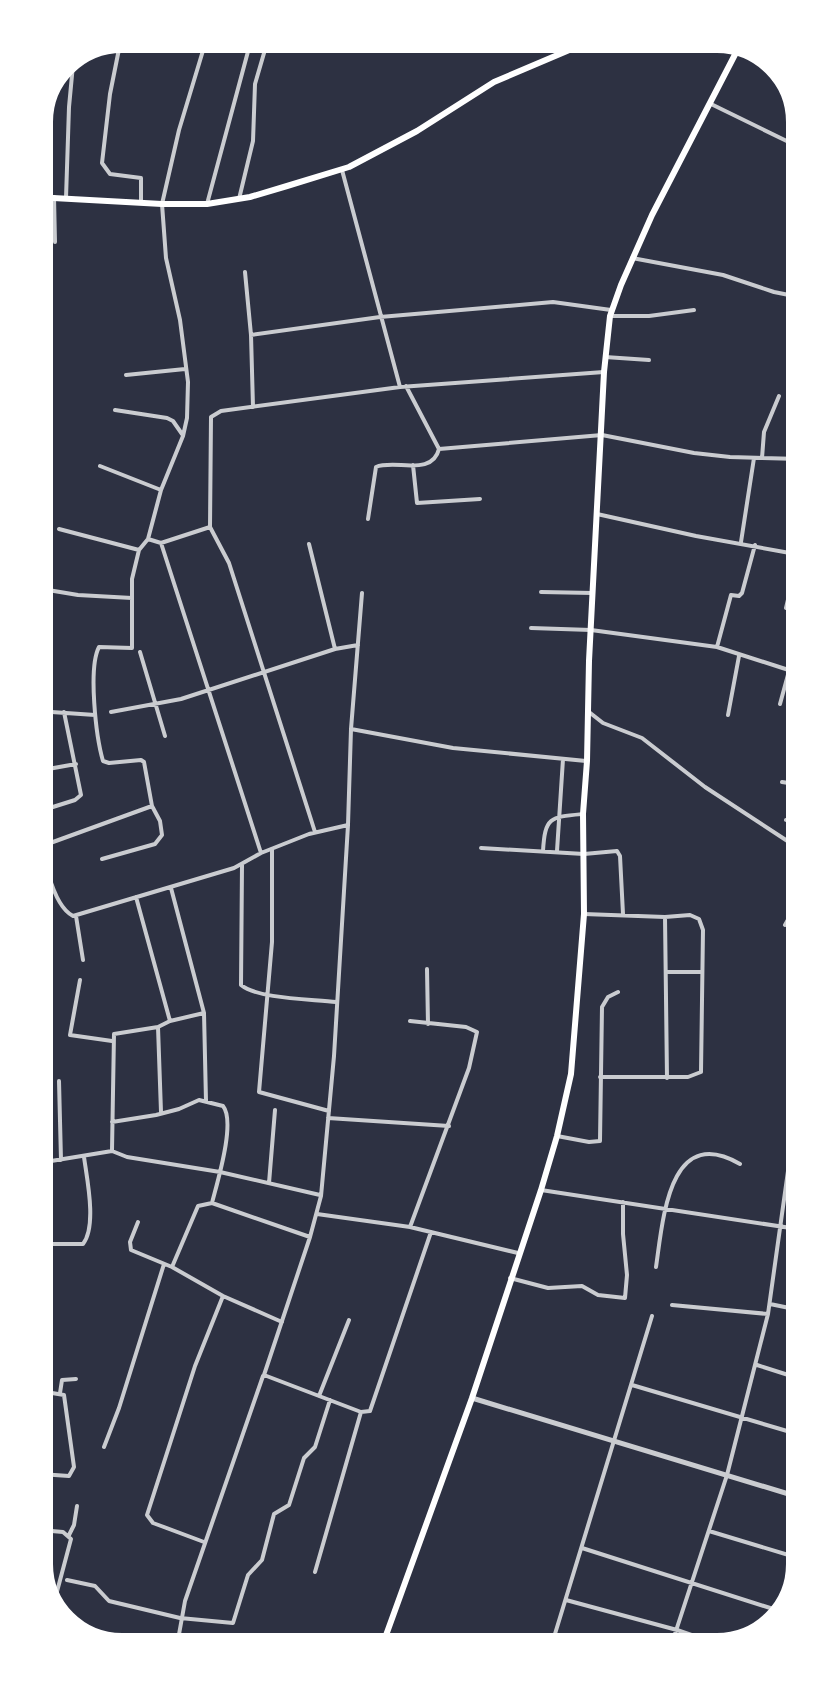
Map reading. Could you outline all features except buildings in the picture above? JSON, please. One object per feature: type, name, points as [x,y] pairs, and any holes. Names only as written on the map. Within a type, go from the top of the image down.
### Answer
[{"type":"main road","points":[[48,197],[207,204],[239,199],[342,170],[417,131],[494,82],[574,48]]},
{"type":"main road","points":[[385,1638],[472,1398],[541,1190],[571,1074],[584,914],[583,814],[591,630],[604,372],[611,313],[632,258],[737,51]]},
{"type":"street","points":[[119,48],[102,163],[110,174],[141,178],[141,202]]},
{"type":"street","points":[[102,859],[155,844],[163,829],[152,806],[144,762],[103,761],[95,715],[94,669],[97,649],[132,648],[132,579],[139,550],[148,539],[161,490],[183,436],[188,400],[180,320],[166,258],[162,204],[179,130],[204,48]]},
{"type":"street","points":[[207,204],[249,48]]},
{"type":"street","points":[[239,199],[253,141],[255,84],[266,48]]},
{"type":"street","points":[[66,198],[73,68]]},
{"type":"street","points":[[774,79],[779,81]]},
{"type":"street","points":[[711,104],[791,143]]},
{"type":"street","points":[[342,170],[400,387]]},
{"type":"street","points":[[54,197],[55,242]]},
{"type":"street","points":[[632,258],[723,275],[791,295]]},
{"type":"street","points":[[245,272],[253,407]]},
{"type":"street","points":[[251,335],[380,317],[553,302],[611,313],[649,316],[694,310]]},
{"type":"street","points":[[605,357],[649,360]]},
{"type":"street","points":[[126,375],[185,369]]},
{"type":"street","points":[[315,832],[229,563],[210,527],[211,417],[221,411],[406,386],[604,372]]},
{"type":"street","points":[[368,519],[376,467],[432,461],[436,459],[439,449],[406,386]]},
{"type":"street","points":[[762,458],[764,432],[779,396]]},
{"type":"street","points":[[115,410],[170,419],[183,436]]},
{"type":"street","points":[[439,449],[602,435],[694,453],[791,459]]},
{"type":"street","points":[[741,542],[754,458]]},
{"type":"street","points":[[413,465],[417,503],[480,499]]},
{"type":"street","points":[[100,466],[161,490]]},
{"type":"street","points":[[597,514],[696,536],[791,552]]},
{"type":"street","points":[[148,539],[161,543],[210,527]]},
{"type":"street","points":[[59,529],[139,550]]},
{"type":"street","points":[[161,543],[261,853]]},
{"type":"street","points":[[309,544],[335,649]]},
{"type":"street","points":[[717,647],[731,595],[739,596],[742,593],[755,545]]},
{"type":"street","points":[[786,608],[791,589]]},
{"type":"street","points":[[48,590],[132,598]]},
{"type":"street","points":[[541,592],[593,593]]},
{"type":"street","points":[[178,1638],[180,1618],[204,1542],[282,1322],[321,1196],[362,593]]},
{"type":"street","points":[[531,628],[591,630],[717,647],[789,671],[780,704]]},
{"type":"street","points":[[111,712],[156,702],[161,704],[335,649],[358,645]]},
{"type":"street","points":[[140,652],[165,736]]},
{"type":"street","points":[[728,715],[739,656]]},
{"type":"street","points":[[48,711],[95,715]]},
{"type":"street","points":[[48,810],[80,797],[64,712]]},
{"type":"street","points":[[589,712],[603,723],[642,738],[705,787],[791,843]]},
{"type":"street","points":[[351,729],[453,748],[587,761]]},
{"type":"street","points":[[557,851],[563,759]]},
{"type":"street","points":[[48,769],[76,764]]},
{"type":"street","points":[[782,782],[791,783]]},
{"type":"street","points":[[48,844],[152,806]]},
{"type":"street","points":[[543,851],[544,828],[560,816],[583,814]]},
{"type":"street","points":[[786,820],[791,822]]},
{"type":"street","points":[[48,867],[57,898],[66,912],[76,916],[242,865],[261,853],[315,832],[348,825]]},
{"type":"street","points":[[481,848],[584,854],[614,850],[620,853],[623,915]]},
{"type":"street","points":[[272,849],[274,901],[259,1092],[328,1115],[449,1126]]},
{"type":"street","points":[[242,865],[241,983],[246,989],[268,994],[336,1002]]},
{"type":"street","points":[[171,888],[204,1013],[206,1101]]},
{"type":"street","points":[[136,897],[170,1021]]},
{"type":"street","points":[[584,914],[690,915],[699,919],[703,930],[701,1072],[688,1077],[600,1077]]},
{"type":"street","points":[[785,925],[791,914]]},
{"type":"street","points":[[76,916],[83,960]]},
{"type":"street","points":[[665,917],[667,1078]]},
{"type":"street","points":[[427,969],[428,1024]]},
{"type":"street","points":[[666,972],[702,972]]},
{"type":"street","points":[[80,980],[70,1035],[112,1041]]},
{"type":"street","points":[[557,1136],[600,1141],[602,1007],[608,997],[618,992]]},
{"type":"street","points":[[112,1151],[112,1041],[116,1033],[158,1027],[204,1013]]},
{"type":"street","points":[[410,1021],[466,1027],[477,1032],[469,1068],[410,1227]]},
{"type":"street","points":[[158,1027],[161,1113]]},
{"type":"street","points":[[59,1081],[61,1160]]},
{"type":"street","points":[[112,1122],[179,1109],[199,1100],[223,1106],[227,1111],[220,1172],[212,1203]]},
{"type":"street","points":[[269,1183],[275,1110]]},
{"type":"street","points":[[674,1638],[727,1475],[768,1314],[782,1228],[791,1137]]},
{"type":"street","points":[[48,1162],[112,1151],[127,1157],[220,1172],[321,1196]]},
{"type":"street","points":[[656,1267],[667,1208],[680,1168],[689,1159],[702,1154],[717,1155],[740,1164]]},
{"type":"street","points":[[48,1244],[83,1244],[87,1241],[90,1225],[84,1157]]},
{"type":"street","points":[[541,1190],[791,1229]]},
{"type":"street","points":[[510,1278],[548,1288],[582,1286],[598,1295],[625,1298],[627,1275],[623,1246],[623,1202]]},
{"type":"street","points":[[172,1267],[198,1206],[212,1203],[310,1237]]},
{"type":"street","points":[[317,1214],[410,1227],[518,1253]]},
{"type":"street","points":[[138,1222],[130,1242],[131,1250],[282,1322]]},
{"type":"street","points":[[264,1375],[361,1412],[370,1411],[431,1232]]},
{"type":"street","points":[[104,1447],[164,1264]]},
{"type":"street","points":[[204,1542],[153,1523],[147,1515],[195,1366],[223,1296]]},
{"type":"street","points":[[48,1336],[49,1302]]},
{"type":"street","points":[[770,1304],[791,1308]]},
{"type":"street","points":[[672,1305],[768,1314]]},
{"type":"street","points":[[554,1638],[652,1316]]},
{"type":"street","points":[[319,1396],[349,1320]]},
{"type":"street","points":[[756,1365],[791,1376]]},
{"type":"street","points":[[60,1393],[62,1380],[76,1379]]},
{"type":"street","points":[[632,1385],[791,1432]]},
{"type":"street","points":[[48,1392],[60,1393],[66,1399],[73,1472],[64,1476],[48,1475]]},
{"type":"street","points":[[472,1398],[791,1495]]},
{"type":"street","points":[[67,1580],[95,1586],[109,1601],[180,1618],[227,1624],[235,1621],[248,1575],[262,1560],[274,1514],[289,1505],[304,1458],[315,1447],[330,1400]]},
{"type":"street","points":[[315,1572],[361,1412]]},
{"type":"street","points":[[56,1596],[71,1543],[69,1535],[77,1506]]},
{"type":"street","points":[[48,1530],[69,1535]]},
{"type":"street","points":[[709,1531],[791,1556]]},
{"type":"street","points":[[582,1548],[775,1610]]},
{"type":"street","points":[[566,1600],[700,1638]]}]
